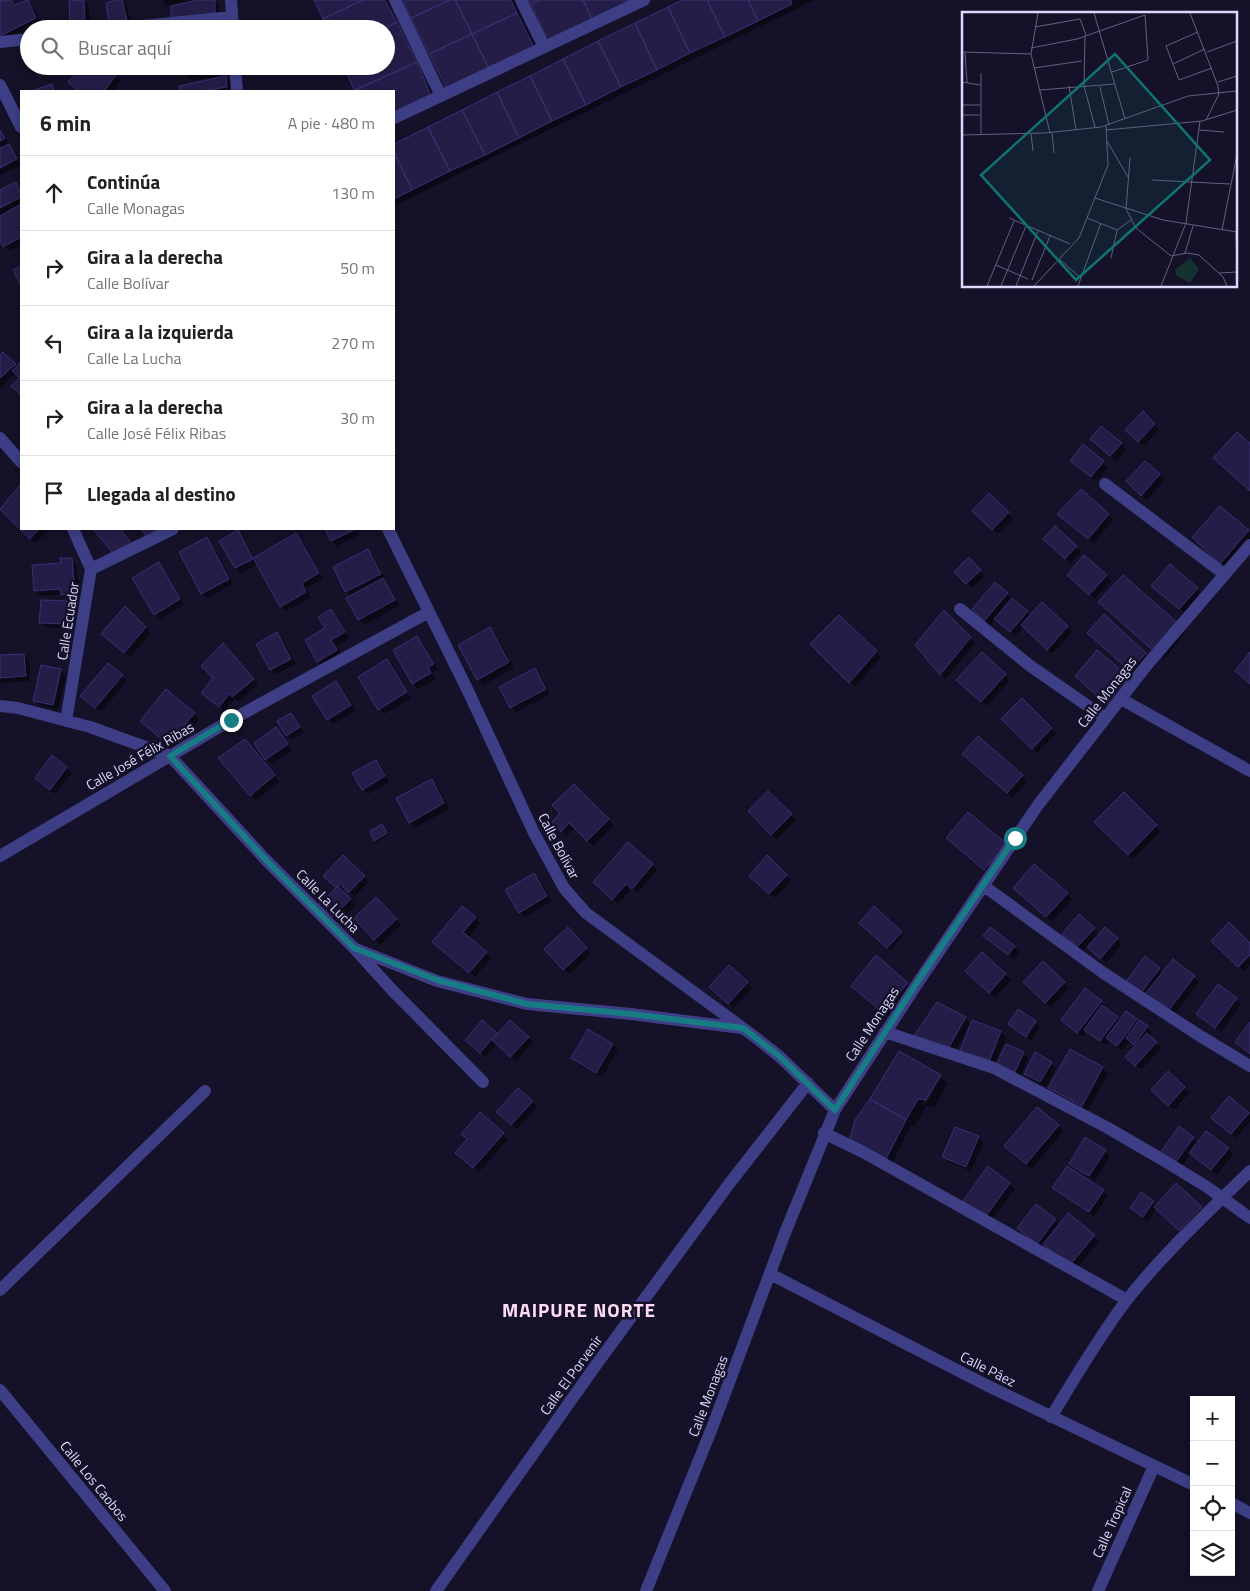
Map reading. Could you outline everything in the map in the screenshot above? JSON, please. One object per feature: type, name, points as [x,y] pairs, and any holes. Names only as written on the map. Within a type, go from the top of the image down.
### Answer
[{"type":"street","points":[[232,0],[233,20]]},
{"type":"street","points":[[395,0],[441,96]]},
{"type":"street","points":[[521,0],[544,47]]},
{"type":"street","points":[[395,118],[644,0]]},
{"type":"street","points":[[0,42],[20,40]]},
{"type":"street","points":[[236,75],[237,90]]},
{"type":"street","points":[[0,85],[20,125]]},
{"type":"street","points":[[0,438],[20,461]]},
{"type":"street","points":[[1105,484],[1224,574]]},
{"type":"street","name":"Calle Ecuador","points":[[66,721],[91,569],[73,530]]},
{"type":"street","points":[[91,569],[171,530]]},
{"type":"street","name":"Calle Bolívar","points":[[388,530],[468,692],[534,833],[564,888],[586,913],[779,1056],[835,1110]]},
{"type":"street","name":"Calle Monagas","points":[[646,1591],[712,1428],[824,1133],[835,1110],[885,1032],[1038,805],[1105,718],[1250,545]]},
{"type":"street","points":[[960,609],[1028,665],[1105,718]]},
{"type":"street","name":"Calle José Félix Ribas","points":[[0,856],[170,756],[428,612]]},
{"type":"street","points":[[1121,699],[1250,771]]},
{"type":"street","name":"Calle La Lucha","points":[[0,706],[18,708],[90,727],[170,756],[266,860],[354,948],[437,980],[527,1004],[631,1014],[743,1028]]},
{"type":"street","points":[[984,886],[1102,972],[1250,1066]]},
{"type":"street","points":[[354,948],[392,990],[483,1082]]},
{"type":"street","points":[[885,1032],[994,1068],[1108,1128],[1178,1169],[1250,1218]]},
{"type":"street","name":"Calle El Porvenir","points":[[436,1591],[596,1365],[729,1184],[808,1083]]},
{"type":"street","points":[[0,1290],[205,1091]]},
{"type":"street","points":[[824,1133],[863,1152],[1127,1300]]},
{"type":"street","points":[[1051,1417],[1088,1356],[1127,1300],[1149,1274],[1250,1171]]},
{"type":"street","name":"Calle Páez","points":[[770,1274],[1051,1417],[1190,1483]]},
{"type":"street","name":"Calle Los Caobos","points":[[0,1390],[165,1591]]},
{"type":"street","name":"Calle Tropical","points":[[1098,1591],[1154,1466]]},
{"type":"street","points":[[1235,1506],[1250,1512]]},
{"type":"building","points":[[11,0],[14,5],[28,0],[36,18],[20,20],[20,26],[0,36],[0,1]]},
{"type":"building","points":[[84,0],[85,20],[70,20],[69,1]]},
{"type":"building","points":[[122,0],[127,20],[108,20],[106,3]]},
{"type":"building","points":[[197,0],[215,0],[215,18],[171,20],[171,6]]},
{"type":"building","points":[[314,0],[363,0],[323,19]]},
{"type":"building","points":[[363,0],[385,0],[397,22],[395,23],[395,20],[323,19]]},
{"type":"building","points":[[403,0],[450,0],[411,18]]},
{"type":"building","points":[[450,0],[455,0],[472,34],[429,54],[411,18]]},
{"type":"building","points":[[455,0],[511,0],[517,13],[472,34]]},
{"type":"building","points":[[528,0],[539,0],[531,4]]},
{"type":"building","points":[[539,0],[583,0],[592,19],[548,41],[531,4]]},
{"type":"building","points":[[583,0],[630,0],[592,19]]},
{"type":"building","points":[[682,0],[707,0],[725,37],[690,53],[668,7]]},
{"type":"building","points":[[707,0],[748,0],[758,21],[725,37]]},
{"type":"building","points":[[748,0],[791,0],[792,4],[758,21]]},
{"type":"building","points":[[668,7],[690,53],[657,70],[635,23]]},
{"type":"building","points":[[517,13],[535,49],[490,71],[472,34]]},
{"type":"building","points":[[397,22],[417,62],[395,72],[395,23]]},
{"type":"building","points":[[635,23],[657,70],[621,87],[598,41]]},
{"type":"building","points":[[472,34],[490,71],[448,91],[429,54]]},
{"type":"building","points":[[598,41],[621,87],[586,105],[563,59]]},
{"type":"building","points":[[563,59],[586,105],[552,121],[530,76]]},
{"type":"building","points":[[417,62],[432,98],[395,115],[395,90],[356,90],[389,75],[395,75],[395,72]]},
{"type":"building","points":[[75,75],[116,75],[105,90],[78,90],[68,82]]},
{"type":"building","points":[[348,75],[388,75],[354,90]]},
{"type":"building","points":[[226,76],[227,87],[209,90],[180,90],[179,86]]},
{"type":"building","points":[[530,76],[552,121],[519,138],[497,92]]},
{"type":"building","points":[[52,84],[54,90],[34,90]]},
{"type":"building","points":[[497,92],[519,138],[485,155],[462,110]]},
{"type":"building","points":[[462,110],[485,155],[450,171],[428,127]]},
{"type":"building","points":[[428,127],[450,171],[412,190],[395,154],[395,144]]},
{"type":"building","points":[[0,130],[5,138],[0,141]]},
{"type":"building","points":[[9,144],[17,159],[0,168],[0,148]]},
{"type":"building","points":[[395,154],[412,190],[395,198]]},
{"type":"building","points":[[16,182],[20,191],[20,198],[0,208],[0,190]]},
{"type":"building","points":[[20,205],[20,238],[3,247],[0,240],[0,216]]},
{"type":"building","points":[[20,266],[20,283],[13,270]]},
{"type":"building","points":[[3,352],[16,364],[0,378],[0,355]]},
{"type":"building","points":[[20,363],[20,378],[12,371]]},
{"type":"building","points":[[20,378],[20,394],[11,386]]},
{"type":"building","points":[[1143,411],[1155,424],[1138,442],[1125,430]]},
{"type":"building","points":[[1101,426],[1122,443],[1110,456],[1090,439]]},
{"type":"building","points":[[1237,432],[1250,443],[1250,491],[1213,458]]},
{"type":"building","points":[[1083,444],[1104,461],[1091,477],[1070,461]]},
{"type":"building","points":[[1145,461],[1160,474],[1141,496],[1126,481]]},
{"type":"building","points":[[20,485],[20,529],[0,509]]},
{"type":"building","points":[[1081,489],[1109,514],[1088,539],[1057,514]]},
{"type":"building","points":[[989,493],[1009,512],[992,530],[972,511]]},
{"type":"building","points":[[1220,506],[1249,530],[1220,564],[1192,537]]},
{"type":"building","points":[[1055,526],[1077,546],[1065,559],[1043,539]]},
{"type":"building","points":[[21,530],[38,530],[30,539]]},
{"type":"building","points":[[94,530],[121,530],[133,545],[115,556]]},
{"type":"building","points":[[142,530],[172,530],[150,541]]},
{"type":"building","points":[[238,530],[253,559],[235,568],[219,541]]},
{"type":"building","points":[[326,530],[354,530],[331,541]]},
{"type":"building","points":[[296,533],[319,573],[302,583],[306,592],[280,607],[253,558]]},
{"type":"building","points":[[207,537],[229,579],[201,594],[179,552]]},
{"type":"building","points":[[368,549],[381,574],[345,592],[333,567]]},
{"type":"building","points":[[1084,555],[1107,575],[1089,595],[1067,575]]},
{"type":"building","points":[[969,557],[981,570],[966,584],[954,572]]},
{"type":"building","points":[[60,558],[72,558],[75,592],[61,595],[60,589],[34,591],[32,565],[61,563]]},
{"type":"building","points":[[159,562],[180,599],[154,615],[132,578]]},
{"type":"building","points":[[1170,564],[1198,588],[1179,609],[1151,586]]},
{"type":"building","points":[[1123,575],[1178,623],[1155,652],[1098,602]]},
{"type":"building","points":[[383,578],[395,600],[358,620],[346,598]]},
{"type":"building","points":[[995,582],[1008,593],[984,621],[972,609]]},
{"type":"building","points":[[1012,598],[1028,611],[1010,632],[994,619]]},
{"type":"building","points":[[41,600],[68,601],[67,624],[39,623]]},
{"type":"building","points":[[1042,602],[1068,626],[1047,650],[1021,625]]},
{"type":"building","points":[[125,606],[146,627],[124,653],[101,634]]},
{"type":"building","points":[[331,609],[345,632],[331,640],[337,650],[317,662],[305,640],[325,628],[318,617]]},
{"type":"building","points":[[944,610],[971,637],[940,675],[915,645]]},
{"type":"building","points":[[1104,614],[1146,653],[1130,671],[1087,633]]},
{"type":"building","points":[[839,615],[877,651],[849,683],[810,644]]},
{"type":"building","points":[[490,627],[509,662],[477,680],[458,645]]},
{"type":"building","points":[[277,632],[291,659],[270,670],[256,644]]},
{"type":"building","points":[[417,636],[434,664],[428,667],[431,673],[412,684],[393,650]]},
{"type":"building","points":[[223,643],[254,679],[232,697],[230,693],[219,707],[201,693],[213,678],[201,666]]},
{"type":"building","points":[[1097,650],[1132,679],[1109,707],[1075,676]]},
{"type":"building","points":[[982,652],[1006,674],[981,702],[956,680]]},
{"type":"building","points":[[1250,652],[1250,684],[1235,671]]},
{"type":"building","points":[[24,654],[26,676],[0,678],[0,655]]},
{"type":"building","points":[[387,659],[407,692],[378,710],[358,677]]},
{"type":"building","points":[[108,663],[123,675],[95,708],[80,696]]},
{"type":"building","points":[[41,665],[61,669],[53,705],[33,701]]},
{"type":"building","points":[[535,668],[546,689],[510,708],[499,687]]},
{"type":"building","points":[[336,681],[351,705],[327,720],[312,696]]},
{"type":"building","points":[[166,689],[195,713],[167,744],[140,721]]},
{"type":"building","points":[[1022,698],[1052,728],[1032,749],[1001,719]]},
{"type":"building","points":[[291,713],[300,727],[286,736],[277,721]]},
{"type":"building","points":[[276,727],[288,744],[265,760],[254,743]]},
{"type":"building","points":[[978,736],[1023,775],[1007,793],[962,754]]},
{"type":"building","points":[[245,739],[275,775],[250,796],[218,758]]},
{"type":"building","points":[[52,755],[67,767],[50,790],[35,778]]},
{"type":"building","points":[[376,760],[385,776],[362,790],[352,773]]},
{"type":"building","points":[[432,779],[444,803],[409,823],[396,798]]},
{"type":"building","points":[[574,784],[609,819],[587,841],[569,823],[561,832],[552,822],[560,813],[552,805]]},
{"type":"building","points":[[768,791],[792,814],[771,835],[748,811]]},
{"type":"building","points":[[1124,792],[1157,825],[1128,855],[1094,822]]},
{"type":"building","points":[[968,812],[1007,844],[984,870],[946,838]]},
{"type":"building","points":[[382,824],[387,833],[374,841],[370,831]]},
{"type":"building","points":[[628,842],[653,864],[632,889],[626,884],[612,900],[593,882]]},
{"type":"building","points":[[343,855],[365,876],[348,893],[340,884],[335,887],[323,876]]},
{"type":"building","points":[[767,855],[787,875],[769,894],[749,876]]},
{"type":"building","points":[[1034,864],[1068,893],[1046,917],[1013,888]]},
{"type":"building","points":[[534,873],[547,896],[519,913],[505,890]]},
{"type":"building","points":[[338,886],[351,899],[330,919],[318,905]]},
{"type":"building","points":[[376,897],[397,919],[374,940],[354,918]]},
{"type":"building","points":[[462,906],[476,917],[463,932],[487,952],[469,973],[432,942]]},
{"type":"building","points":[[874,906],[902,932],[887,948],[859,923]]},
{"type":"building","points":[[1079,914],[1095,928],[1077,947],[1062,934]]},
{"type":"building","points":[[1229,922],[1250,943],[1250,955],[1238,967],[1211,941]]},
{"type":"building","points":[[568,927],[587,948],[563,970],[544,949]]},
{"type":"building","points":[[990,927],[1015,946],[1008,955],[983,936]]},
{"type":"building","points":[[1105,927],[1118,938],[1100,959],[1087,947]]},
{"type":"building","points":[[982,952],[1006,974],[989,993],[965,971]]},
{"type":"building","points":[[876,955],[908,983],[882,1012],[851,986]]},
{"type":"building","points":[[1145,956],[1160,968],[1140,994],[1125,983]]},
{"type":"building","points":[[1173,959],[1195,976],[1168,1011],[1145,994]]},
{"type":"building","points":[[1043,961],[1065,982],[1045,1003],[1023,982]]},
{"type":"building","points":[[729,965],[748,982],[728,1004],[709,987]]},
{"type":"building","points":[[1218,984],[1237,998],[1215,1028],[1196,1014]]},
{"type":"building","points":[[1085,988],[1102,1001],[1077,1033],[1061,1020]]},
{"type":"building","points":[[937,1002],[966,1017],[948,1049],[914,1036]]},
{"type":"building","points":[[1102,1005],[1118,1017],[1100,1041],[1084,1030]]},
{"type":"building","points":[[1018,1009],[1036,1021],[1026,1037],[1008,1024]]},
{"type":"building","points":[[1126,1011],[1137,1019],[1117,1046],[1106,1038]]},
{"type":"building","points":[[482,1020],[497,1033],[480,1053],[465,1040]]},
{"type":"building","points":[[510,1020],[529,1037],[510,1057],[492,1040]]},
{"type":"building","points":[[972,1020],[1001,1031],[989,1062],[960,1051]]},
{"type":"building","points":[[1139,1020],[1148,1026],[1134,1045],[1126,1038]]},
{"type":"building","points":[[1250,1022],[1250,1054],[1235,1042]]},
{"type":"building","points":[[588,1029],[613,1044],[596,1073],[571,1058]]},
{"type":"building","points":[[1147,1033],[1157,1042],[1135,1066],[1125,1057]]},
{"type":"building","points":[[1006,1044],[1024,1052],[1015,1072],[996,1065]]},
{"type":"building","points":[[1070,1049],[1103,1067],[1082,1106],[1048,1088]]},
{"type":"building","points":[[899,1051],[941,1075],[926,1100],[918,1099],[906,1120],[870,1099]]},
{"type":"building","points":[[1035,1052],[1052,1062],[1040,1082],[1024,1074]]},
{"type":"building","points":[[1168,1071],[1185,1087],[1168,1106],[1151,1090]]},
{"type":"building","points":[[518,1088],[533,1101],[511,1125],[496,1112]]},
{"type":"building","points":[[1229,1096],[1249,1113],[1231,1134],[1211,1118]]},
{"type":"building","points":[[870,1099],[906,1120],[886,1159],[849,1142],[855,1120]]},
{"type":"building","points":[[1037,1107],[1059,1125],[1026,1164],[1004,1146]]},
{"type":"building","points":[[480,1112],[504,1133],[473,1168],[455,1153],[467,1139],[461,1134]]},
{"type":"building","points":[[1179,1126],[1194,1137],[1173,1166],[1158,1156]]},
{"type":"building","points":[[955,1127],[979,1136],[966,1167],[942,1157]]},
{"type":"building","points":[[1206,1131],[1229,1148],[1211,1170],[1189,1153]]},
{"type":"building","points":[[1085,1137],[1106,1150],[1089,1176],[1069,1164]]},
{"type":"building","points":[[988,1166],[1010,1183],[985,1217],[963,1201]]},
{"type":"building","points":[[1067,1166],[1104,1190],[1089,1212],[1052,1188]]},
{"type":"building","points":[[1176,1183],[1202,1207],[1179,1231],[1154,1207]]},
{"type":"building","points":[[1141,1192],[1154,1201],[1143,1217],[1130,1208]]},
{"type":"building","points":[[1036,1204],[1056,1219],[1037,1244],[1017,1228]]},
{"type":"building","points":[[1068,1213],[1095,1235],[1069,1266],[1043,1244]]},
{"type":"district","name":"MAIPURE NORTE","points":[[579,1310]]},
{"type":"route","points":[[231,720],[170,756],[266,860],[354,948],[437,980],[527,1004],[631,1014],[743,1028],[779,1056],[835,1110],[916,984],[1015,838]]}]
